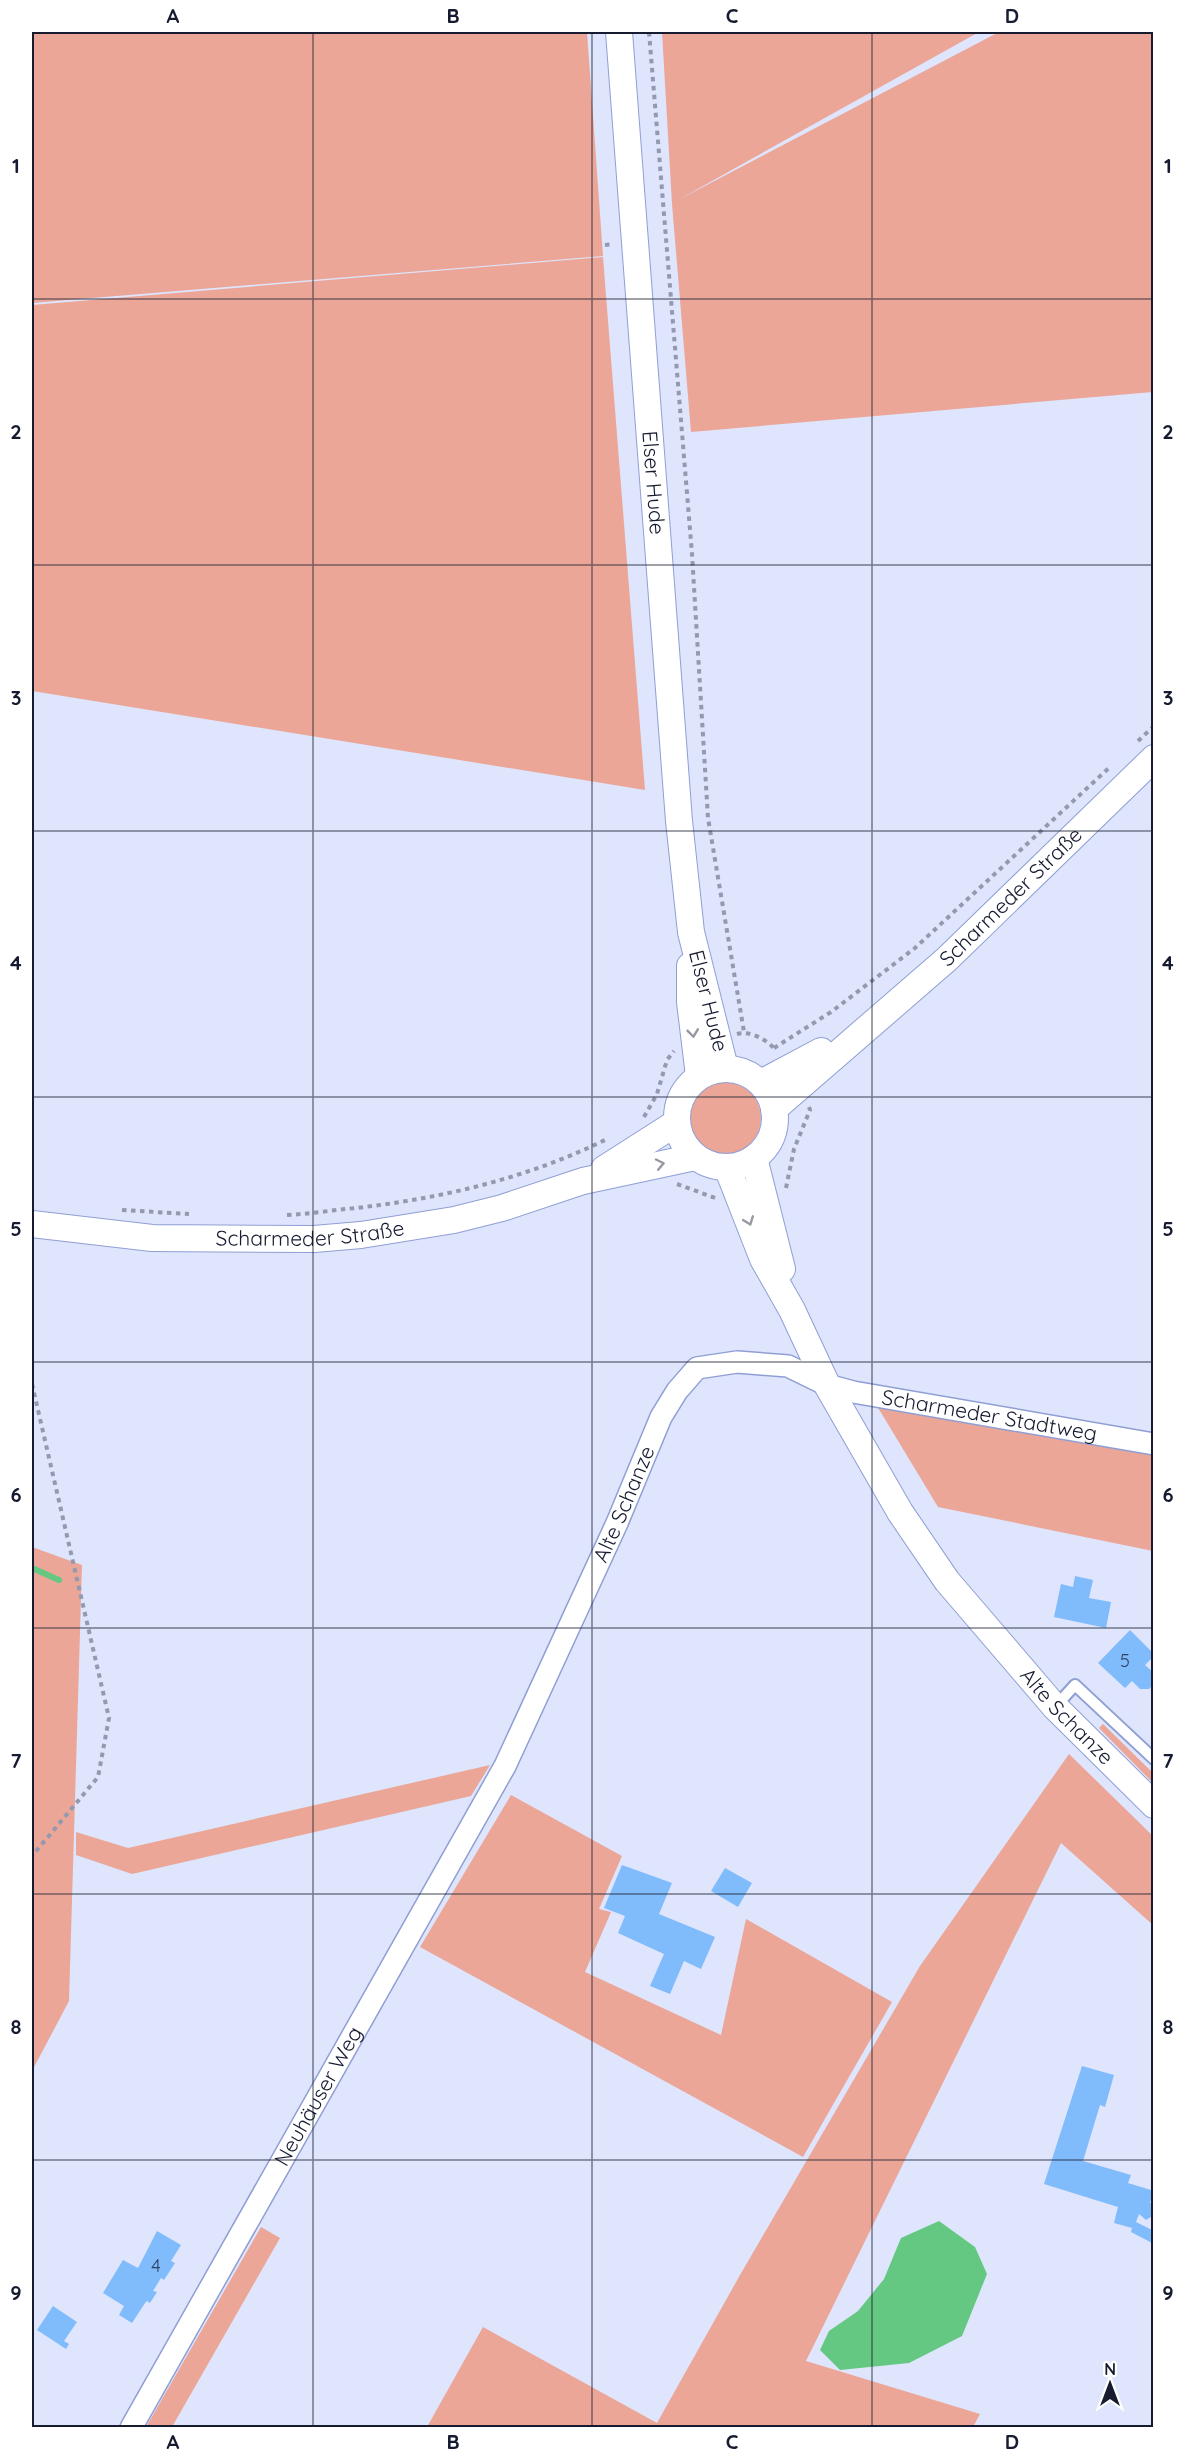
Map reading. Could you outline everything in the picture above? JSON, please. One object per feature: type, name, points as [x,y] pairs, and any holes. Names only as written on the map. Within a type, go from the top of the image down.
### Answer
[{"type":"street","name":"Elser Hude","points":[[619,32],[679,821],[691,932],[690,1002],[699,1076]]},
{"type":"street","name":"Scharmeder Straße","points":[[774,1109],[947,959],[1145,750]]},
{"type":"street","name":"Elser Hude","points":[[691,932],[725,1068]]},
{"type":"street","name":"Scharmeder Straße","points":[[761,1083],[864,1030]]},
{"type":"street","points":[[725,1068],[744,1072],[761,1083],[770,1095],[774,1109],[773,1131],[769,1142],[754,1158],[736,1166],[727,1167],[716,1166],[695,1157],[682,1142],[676,1123],[676,1112],[684,1091],[699,1076],[712,1070],[725,1068]]},
{"type":"street","name":"Scharmeder Straße","points":[[583,1181],[676,1123]]},
{"type":"street","name":"Scharmeder Straße","points":[[32,1224],[152,1238],[314,1239],[361,1235],[454,1220],[502,1208],[583,1181],[695,1157]]},
{"type":"street","name":"Alte Schanze","points":[[754,1158],[792,1310]]},
{"type":"street","name":"Alte Schanze","points":[[727,1167],[763,1259],[792,1310],[826,1385],[900,1512],[946,1581],[1055,1707],[1154,1805]]},
{"type":"street","name":"Alte Schanze","points":[[505,1766],[617,1523],[661,1418],[676,1391],[697,1368],[736,1362],[788,1366],[826,1385]]},
{"type":"street","name":"Scharmeder Stadtweg","points":[[826,1385],[853,1392],[1154,1444]]},
{"type":"street","name":"Neuhäuser Weg","points":[[131,2427],[505,1766]]},
{"type":"lane","points":[[1055,1707],[1075,1686],[1154,1759]]},
{"type":"path","points":[[649,32],[692,554],[708,818],[744,1032],[774,1048],[831,1012],[915,948],[1119,758]]},
{"type":"path","points":[[1145,750],[1154,726]]},
{"type":"path","points":[[641,1121],[657,1094],[667,1060],[673,1052]]},
{"type":"path","points":[[280,1215],[391,1204],[486,1185],[581,1152],[611,1136]]},
{"type":"path","points":[[114,1210],[197,1214]]},
{"type":"path","points":[[32,1384],[109,1718],[98,1777],[32,1856]]},
{"type":"shaded area","points":[[32,32],[587,32],[603,256],[32,303]]},
{"type":"shaded area","points":[[662,32],[979,32],[678,200],[999,32],[1153,32],[1153,392],[691,432],[672,204]]},
{"type":"shaded area","points":[[603,257],[645,790],[32,691],[32,305]]},
{"type":"shaded area","points":[[725,1082],[745,1088],[755,1098],[761,1118],[755,1138],[745,1148],[725,1154],[705,1148],[695,1138],[689,1118],[695,1098],[705,1088]]},
{"type":"shaded area","points":[[877,1406],[1147,1449],[1153,1457],[1153,1551],[938,1507]]},
{"type":"shaded area","points":[[32,1547],[82,1565],[69,2001],[32,2071]]},
{"type":"shaded area","points":[[1103,1724],[1153,1773],[1153,1783],[1099,1728]]},
{"type":"shaded area","points":[[1069,1754],[1153,1836],[1153,1925],[1061,1843],[806,2361],[980,2414],[973,2427],[427,2427],[483,2327],[657,2423],[740,2275],[920,1966]]},
{"type":"shaded area","points":[[490,1765],[471,1796],[132,1874],[76,1855],[76,1832],[128,1848]]},
{"type":"shaded area","points":[[511,1795],[622,1856],[599,1909],[611,1912],[585,1972],[721,2035],[746,1919],[892,2002],[803,2157],[420,1947]]},
{"type":"shaded area","points":[[939,2221],[975,2247],[987,2274],[962,2336],[909,2363],[840,2370],[820,2350],[829,2331],[858,2311],[884,2279],[901,2238]]},
{"type":"shaded area","points":[[261,2227],[280,2238],[172,2427],[146,2427]]},
{"type":"building","points":[[1075,1576],[1093,1580],[1089,1598],[1111,1602],[1106,1628],[1054,1617],[1061,1584],[1073,1587]]},
{"type":"building","points":[[1130,1630],[1151,1651],[1151,1659],[1145,1665],[1154,1673],[1154,1684],[1149,1689],[1140,1689],[1132,1681],[1125,1688],[1098,1663]]},
{"type":"building","points":[[622,1865],[672,1883],[659,1914],[715,1937],[701,1969],[684,1961],[670,1994],[650,1986],[664,1954],[618,1933],[625,1916],[604,1908]]},
{"type":"building","points":[[725,1868],[752,1883],[738,1907],[711,1891]]},
{"type":"building","points":[[1082,2066],[1114,2075],[1105,2107],[1100,2105],[1083,2161],[1131,2175],[1128,2183],[1154,2191],[1150,2203],[1154,2205],[1154,2215],[1146,2220],[1139,2214],[1136,2222],[1154,2231],[1154,2244],[1131,2232],[1132,2228],[1114,2223],[1118,2207],[1044,2184]]},
{"type":"building","points":[[157,2231],[181,2245],[171,2261],[175,2263],[164,2280],[161,2278],[153,2291],[157,2292],[150,2303],[147,2301],[145,2303],[132,2323],[119,2315],[124,2306],[103,2293],[123,2260],[138,2268]]},
{"type":"building","points":[[53,2306],[77,2322],[64,2341],[69,2344],[66,2349],[37,2330]]},
{"type":"waterway","points":[[32,1568],[59,1580]]}]
